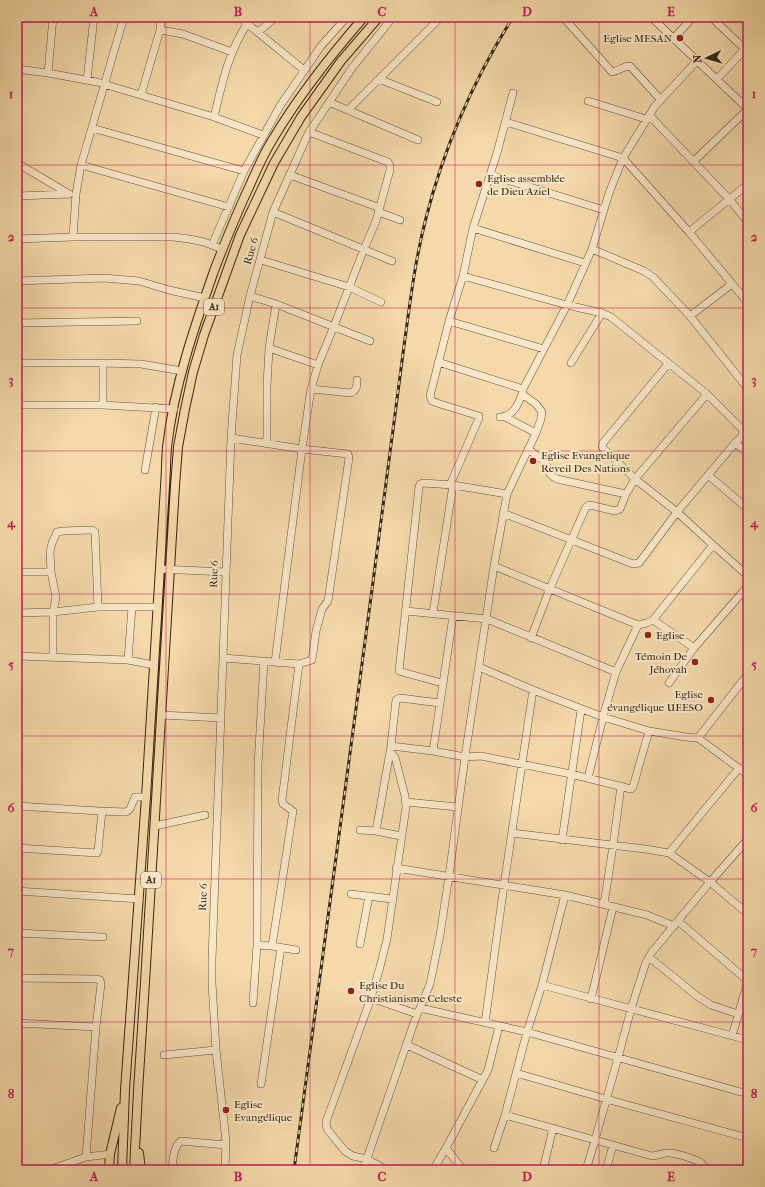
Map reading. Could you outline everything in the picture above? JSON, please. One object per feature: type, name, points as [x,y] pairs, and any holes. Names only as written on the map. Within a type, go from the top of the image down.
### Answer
[{"type":"main road","name":"A1","points":[[122,1170],[125,1090],[146,797],[167,446],[174,408],[182,371],[193,332],[222,249],[238,209],[262,159],[273,138],[314,78],[364,17]]},
{"type":"main road","name":"A1","points":[[134,1170],[169,569],[178,447],[185,408],[193,372],[204,335],[240,235],[274,163],[301,117],[341,61],[379,17]]},
{"type":"main road","points":[[109,1170],[110,1154],[125,1090]]},
{"type":"main road","points":[[136,1123],[141,1170]]},
{"type":"street","points":[[48,73],[53,17]]},
{"type":"street","points":[[87,80],[94,17]]},
{"type":"street","points":[[73,237],[72,194],[124,17]]},
{"type":"street","points":[[142,95],[160,30],[161,17]]},
{"type":"street","points":[[239,17],[304,70]]},
{"type":"street","points":[[258,32],[276,17]]},
{"type":"street","points":[[212,245],[244,171],[280,106],[321,46],[347,17]]},
{"type":"street","name":"Rue 6","points":[[225,1170],[226,1145],[216,1050],[212,960],[224,658],[225,572],[231,438],[237,355],[250,296],[273,212],[290,175],[310,132],[329,102],[352,68],[393,17]]},
{"type":"street","points":[[348,110],[441,17]]},
{"type":"street","points":[[563,17],[612,72],[626,66],[630,66],[660,99]]},
{"type":"street","points":[[651,17],[748,109],[694,161]]},
{"type":"street","points":[[673,38],[693,17]]},
{"type":"street","points":[[711,17],[747,50],[717,79]]},
{"type":"street","points":[[214,117],[232,52],[247,24]]},
{"type":"street","points":[[160,30],[183,34],[232,52]]},
{"type":"street","points":[[536,433],[503,417],[514,411],[521,398],[522,391],[527,384],[567,304],[592,249],[616,174],[623,158],[660,99],[697,61]]},
{"type":"street","points":[[17,69],[48,73],[105,84],[214,117],[264,135]]},
{"type":"street","points":[[379,79],[437,102]]},
{"type":"street","points":[[433,613],[451,485],[479,418],[478,415],[432,401],[430,396],[449,321],[463,276],[474,228],[506,122],[512,94]]},
{"type":"street","points":[[588,101],[648,117],[694,161],[748,222]]},
{"type":"street","points":[[329,102],[418,140]]},
{"type":"street","points":[[506,122],[623,158],[689,232],[748,303]]},
{"type":"street","points":[[92,128],[244,171]]},
{"type":"street","points":[[275,662],[311,389],[318,365],[373,228],[390,170],[388,162],[310,132]]},
{"type":"street","points":[[17,163],[72,194]]},
{"type":"street","points":[[81,165],[229,207]]},
{"type":"street","points":[[491,174],[604,210]]},
{"type":"street","points":[[290,175],[379,210],[400,220]]},
{"type":"street","points":[[689,232],[748,184]]},
{"type":"street","points":[[17,196],[72,194]]},
{"type":"street","points":[[273,212],[392,261]]},
{"type":"street","points":[[474,228],[585,263]]},
{"type":"street","points":[[17,239],[73,237],[173,238],[189,239],[222,249]]},
{"type":"street","points":[[592,249],[649,274],[690,316],[748,389]]},
{"type":"street","points":[[261,260],[349,287],[381,302]]},
{"type":"street","points":[[463,276],[611,316],[668,364],[707,394],[743,430],[744,433],[677,512],[639,563],[636,564],[503,513]]},
{"type":"street","points":[[17,281],[104,278],[139,281],[205,298]]},
{"type":"street","points":[[690,316],[732,284]]},
{"type":"street","points":[[250,296],[276,304],[370,341]]},
{"type":"street","points":[[267,444],[267,386],[269,348],[276,304]]},
{"type":"street","points":[[571,363],[602,313]]},
{"type":"street","points":[[17,323],[137,321]]},
{"type":"street","points":[[449,321],[544,349]]},
{"type":"street","points":[[269,348],[318,365]]},
{"type":"street","points":[[363,1170],[430,984],[440,935],[465,757],[503,513],[507,494],[536,433],[542,412],[522,391],[438,362]]},
{"type":"street","points":[[17,363],[141,364],[182,371]]},
{"type":"street","points":[[103,363],[103,405]]},
{"type":"street","points":[[668,364],[602,446],[635,479],[677,512],[748,576]]},
{"type":"street","points":[[311,389],[351,393],[354,392],[357,386],[357,380]]},
{"type":"street","points":[[532,638],[550,588],[588,505],[618,510],[620,509],[626,494],[635,479],[707,394]]},
{"type":"street","points":[[17,405],[103,405],[174,408]]},
{"type":"street","points":[[145,470],[156,407]]},
{"type":"street","points":[[224,658],[299,664],[312,660],[322,609],[328,601],[349,458],[348,454],[302,449],[231,438]]},
{"type":"street","points":[[735,443],[748,453]]},
{"type":"street","points":[[528,449],[545,463],[550,476],[556,479],[626,494]]},
{"type":"street","points":[[708,475],[748,509]]},
{"type":"street","points":[[442,683],[399,670],[420,484],[451,485],[507,494]]},
{"type":"street","points":[[53,657],[53,612],[56,597],[51,572],[50,552],[57,532],[92,530],[95,532],[98,607]]},
{"type":"street","points":[[494,566],[638,625],[653,620],[713,546]]},
{"type":"street","points":[[160,569],[225,572]]},
{"type":"street","points":[[17,572],[51,572]]},
{"type":"street","points":[[669,683],[694,648],[748,586]]},
{"type":"street","points":[[17,613],[53,612],[98,607],[157,607]]},
{"type":"street","points":[[128,660],[132,607]]},
{"type":"street","points":[[406,611],[487,620],[616,672]]},
{"type":"street","points":[[433,751],[453,616]]},
{"type":"street","points":[[653,620],[694,648]]},
{"type":"street","points":[[588,778],[616,672],[638,625]]},
{"type":"street","points":[[17,656],[128,660],[154,665]]},
{"type":"street","points":[[253,1003],[256,945],[258,766],[264,661]]},
{"type":"street","points":[[272,946],[293,811],[283,804],[282,800],[299,664]]},
{"type":"street","points":[[479,667],[581,710],[649,731],[698,738],[748,775]]},
{"type":"street","points":[[698,738],[748,674]]},
{"type":"street","points":[[485,1023],[533,690]]},
{"type":"street","points":[[376,831],[390,749],[396,700],[400,698],[440,703]]},
{"type":"street","points":[[562,840],[581,710]]},
{"type":"street","points":[[161,715],[221,718]]},
{"type":"street","points":[[390,749],[433,751],[465,757],[482,756],[631,788],[633,787],[649,731]]},
{"type":"street","points":[[387,1170],[367,1159],[353,1156],[345,1151],[328,1129],[326,1122],[371,998],[387,940],[406,802],[395,757],[390,749]]},
{"type":"street","points":[[669,853],[739,768]]},
{"type":"street","points":[[604,904],[621,786]]},
{"type":"street","points":[[17,806],[128,811],[135,797],[146,797]]},
{"type":"street","points":[[406,802],[458,807]]},
{"type":"street","points":[[17,848],[97,853],[102,811]]},
{"type":"street","points":[[154,826],[205,815]]},
{"type":"street","points":[[360,830],[376,831],[401,836]]},
{"type":"street","points":[[512,834],[613,846],[645,848],[669,853],[710,882],[748,914]]},
{"type":"street","points":[[586,1170],[631,1009],[646,962],[710,882],[747,842]]},
{"type":"street","points":[[396,868],[565,895],[613,906],[676,924],[748,981],[732,1036]]},
{"type":"street","points":[[17,892],[139,898]]},
{"type":"street","points":[[351,894],[392,899]]},
{"type":"street","points":[[494,1148],[505,1115],[527,1032],[542,985],[565,895]]},
{"type":"street","points":[[360,944],[369,896]]},
{"type":"street","points":[[591,999],[613,906]]},
{"type":"street","points":[[17,933],[103,937]]},
{"type":"street","points":[[256,945],[296,950]]},
{"type":"street","points":[[261,1084],[281,947]]},
{"type":"street","points":[[649,957],[697,996],[711,1005],[738,1014]]},
{"type":"street","points":[[17,978],[100,980],[101,984],[86,1157]]},
{"type":"street","points":[[542,985],[748,1040]]},
{"type":"street","points":[[371,998],[419,1011],[527,1032],[748,1094]]},
{"type":"street","points":[[17,1023],[96,1028]]},
{"type":"street","points":[[433,1170],[484,1080],[491,1061],[499,1026]]},
{"type":"street","points":[[407,1045],[484,1080]]},
{"type":"street","points":[[164,1055],[216,1050]]},
{"type":"street","points":[[516,1073],[748,1138]]},
{"type":"street","points":[[505,1115],[652,1156],[671,1153],[697,1161],[707,1170]]},
{"type":"street","points":[[543,1170],[553,1128]]},
{"type":"street","points":[[172,1170],[176,1148],[178,1143],[181,1141],[226,1145]]},
{"type":"street","points":[[606,1170],[613,1145]]},
{"type":"street","points":[[446,1148],[463,1170]]},
{"type":"street","points":[[48,1170],[86,1157],[110,1154]]},
{"type":"railway","points":[[294,1170],[400,376],[419,250],[433,192],[451,140],[485,65],[513,17]]},
{"type":"place","name":"Eglise MESAN","points":[[680,38]]},
{"type":"place","name":"Eglise assemblée de Dieu Aziel","points":[[479,184]]},
{"type":"place","name":"Eglise Evangelique Reveil Des Nations","points":[[533,461]]},
{"type":"place","name":"Eglise","points":[[648,635]]},
{"type":"place","name":"Témoin De Jéhovah","points":[[695,662]]},
{"type":"place","name":"Eglise évangélique UEESO","points":[[711,700]]},
{"type":"place","name":"Eglise Du Christianisme Celeste","points":[[351,991]]},
{"type":"place","name":"Eglise Evangélique","points":[[226,1110]]}]
